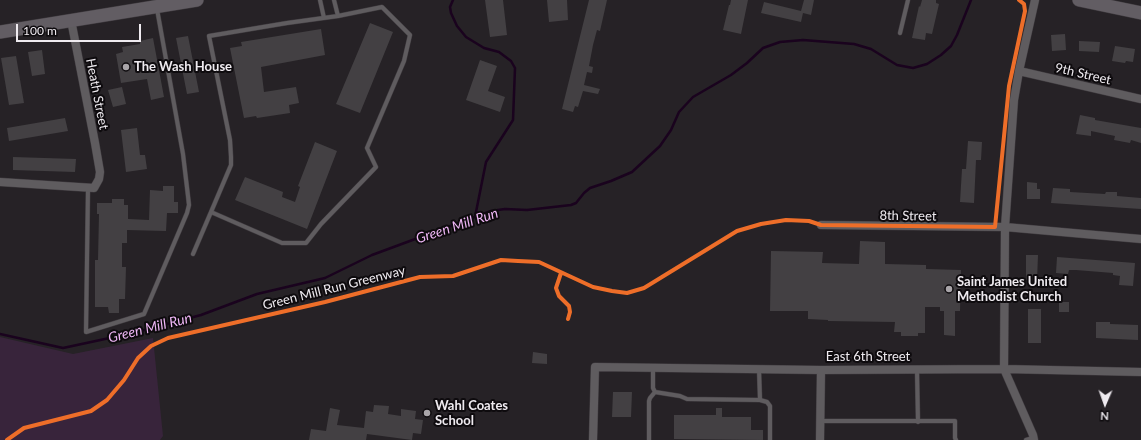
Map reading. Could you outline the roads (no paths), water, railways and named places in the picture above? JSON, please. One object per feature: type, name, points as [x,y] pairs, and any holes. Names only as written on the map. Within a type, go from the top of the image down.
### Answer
[{"type":"main road","points":[[0,32],[197,0]]},
{"type":"main road","points":[[1079,0],[1106,3],[1141,14]]},
{"type":"street","points":[[1031,439],[1004,369],[1005,227],[1014,100],[1035,0]]},
{"type":"street","name":"Heath Street","points":[[71,20],[100,172],[99,179],[94,188],[88,188]]},
{"type":"street","name":"9th Street","points":[[1019,71],[1141,99]]},
{"type":"street","points":[[0,182],[88,188]]},
{"type":"street","name":"8th Street","points":[[821,225],[1005,227],[1141,239]]},
{"type":"street","name":"East 6th Street","points":[[593,440],[595,367],[821,370],[1004,369],[1141,372]]},
{"type":"street","points":[[820,440],[821,370]]},
{"type":"lane","points":[[320,0],[324,18]]},
{"type":"lane","points":[[334,0],[338,16]]},
{"type":"lane","points":[[900,33],[908,0]]},
{"type":"lane","points":[[88,188],[86,332],[144,314],[189,205],[174,103],[156,6]]},
{"type":"lane","points":[[193,254],[231,165],[230,140],[209,36],[338,16],[382,7],[410,35],[404,61],[367,148],[376,167],[321,224],[306,243],[282,243],[211,212]]},
{"type":"lane","points":[[653,367],[653,388],[655,392]]},
{"type":"lane","points":[[759,368],[760,400]]},
{"type":"lane","points":[[917,369],[918,422]]},
{"type":"lane","points":[[655,392],[680,396],[687,399],[760,400],[766,402],[770,406],[770,440]]},
{"type":"lane","points":[[649,440],[648,401],[655,392]]},
{"type":"lane","points":[[820,421],[955,421],[956,440]]},
{"type":"waterway","points":[[453,0],[450,7],[451,13],[457,26],[466,37],[484,48],[499,52],[511,61],[515,68],[513,120],[486,162],[475,217]]},
{"type":"waterway","name":"Green Mill Run","points":[[0,334],[63,348],[133,333],[201,315],[257,294],[325,278],[372,255],[491,211],[505,209],[527,210],[571,205],[576,203],[590,188],[632,172],[660,146],[671,130],[679,112],[693,97],[731,75],[763,48],[780,42],[803,40],[854,44],[871,49],[897,65],[913,68],[927,64],[951,46],[971,0]]},
{"type":"place","name":"The Wash House","points":[[126,67]]},
{"type":"place","name":"Saint James United Methodist Church","points":[[949,289]]},
{"type":"place","name":"Wahl Coates School","points":[[427,413]]}]
